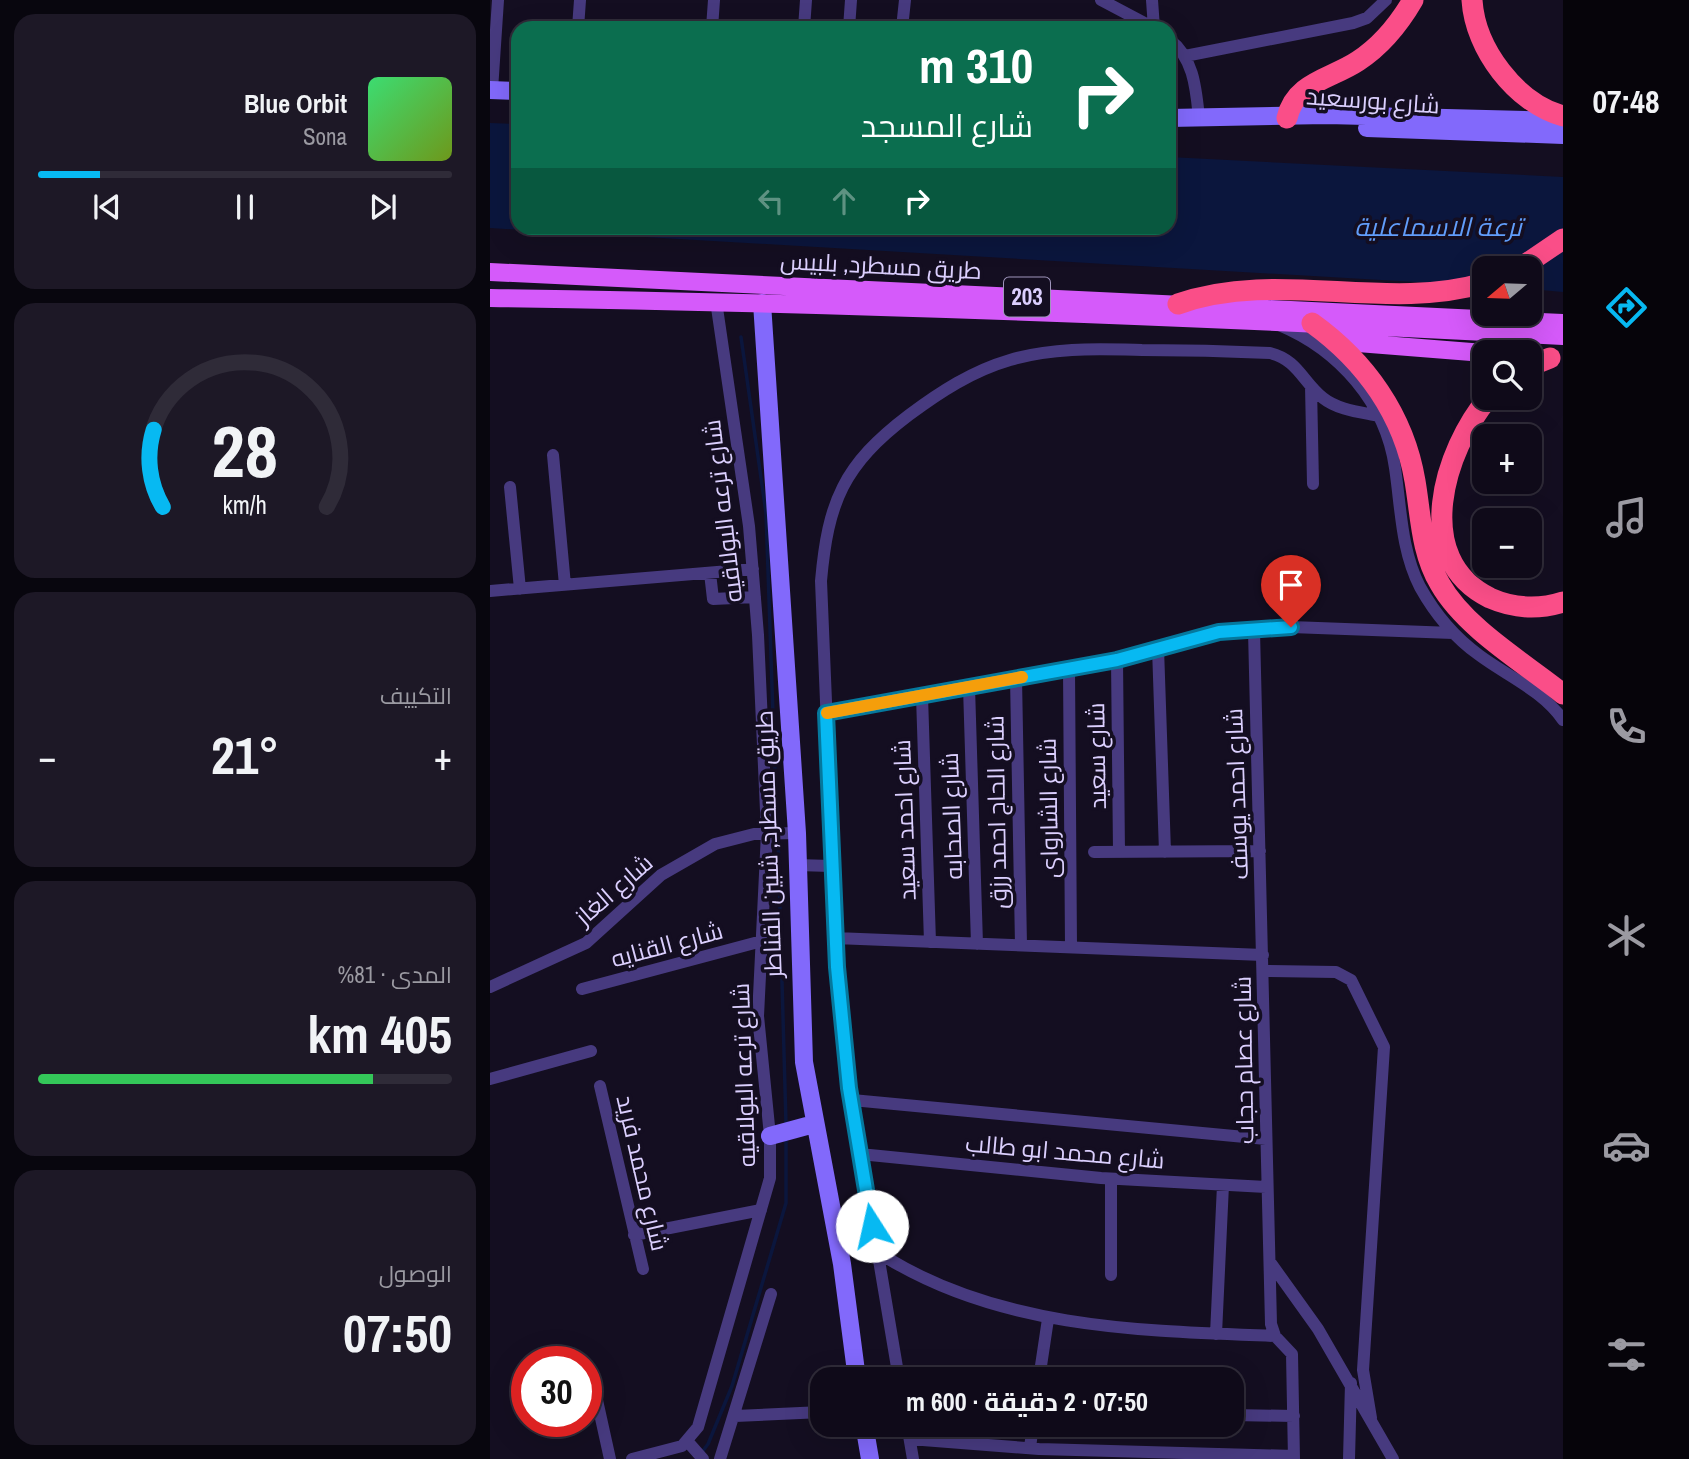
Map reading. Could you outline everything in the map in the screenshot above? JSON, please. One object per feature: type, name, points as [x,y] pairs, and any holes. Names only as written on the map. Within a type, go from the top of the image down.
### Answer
[{"type":"highway","points":[[1287,118],[1297,95],[1371,52],[1393,30],[1413,0]]},
{"type":"highway","points":[[1472,0],[1480,34],[1501,71],[1529,100],[1563,119]]},
{"type":"highway","points":[[1538,256],[1563,239]]},
{"type":"highway","points":[[1178,304],[1225,292],[1284,290],[1416,295],[1448,292],[1472,286]]},
{"type":"highway","points":[[1320,323],[1366,372],[1397,422],[1412,469],[1427,556],[1447,596],[1472,623],[1563,694]]},
{"type":"highway","points":[[1480,410],[1468,426],[1448,473],[1441,519],[1444,541],[1453,562],[1466,580],[1483,594],[1504,604],[1525,608],[1563,603]]},
{"type":"main road","points":[[491,90],[511,91]]},
{"type":"main road","name":"شارع بورسعيد","points":[[1287,118],[1327,115],[1563,119]]},
{"type":"main road","points":[[1176,118],[1287,118]]},
{"type":"main road","name":"شارع بورسعيد","points":[[1287,118],[1329,127],[1563,135]]},
{"type":"main road","name":"طريق مسطرد, بلبيس","points":[[490,272],[1563,323]]},
{"type":"main road","name":"طريق مسطرد, بلبيس","points":[[490,298],[716,301],[1320,323],[1563,336]]},
{"type":"main road","name":"طريق مسطرد, شبين القناطر","points":[[762,303],[797,833],[806,1126],[832,1215],[855,1367]]},
{"type":"main road","points":[[1320,323],[1358,343],[1472,352]]},
{"type":"main road","points":[[773,1135],[806,1126]]},
{"type":"main road","points":[[866,1437],[870,1459]]},
{"type":"street","points":[[491,90],[498,0]]},
{"type":"street","points":[[578,21],[580,0]]},
{"type":"street","points":[[712,21],[714,0]]},
{"type":"street","points":[[804,21],[806,0]]},
{"type":"street","points":[[850,21],[851,0]]},
{"type":"street","points":[[903,21],[905,0]]},
{"type":"street","points":[[1101,0],[1141,21]]},
{"type":"street","points":[[1152,0],[1154,21]]},
{"type":"street","points":[[1185,56],[1353,23],[1367,18],[1385,0]]},
{"type":"street","points":[[1176,47],[1185,56],[1195,80],[1199,118]]},
{"type":"street","name":"شارع ترعه البولاقيه","points":[[690,1444],[698,1427],[761,1210],[769,1178],[773,1135],[759,1040],[767,833],[755,597],[716,301]]},
{"type":"street","points":[[1272,322],[1302,336],[1329,355],[1352,376],[1379,416],[1395,466],[1404,540],[1410,562],[1431,605],[1453,632],[1479,656],[1548,701],[1563,719]]},
{"type":"street","points":[[898,1367],[852,1100],[835,938],[821,582],[825,536],[841,486],[858,462],[891,428],[947,386],[1011,359],[1079,349],[1270,353],[1293,363],[1311,386],[1338,406],[1379,416]]},
{"type":"street","points":[[1311,386],[1312,484]]},
{"type":"street","points":[[554,455],[565,585]]},
{"type":"street","points":[[510,487],[520,589]]},
{"type":"street","points":[[490,591],[753,569]]},
{"type":"street","points":[[710,573],[713,599],[755,597]]},
{"type":"street","points":[[826,713],[1117,660],[1219,632],[1291,627],[1453,632]]},
{"type":"street","name":"شارع احمد يوسف","points":[[1254,631],[1263,955]]},
{"type":"street","points":[[1158,648],[1165,852]]},
{"type":"street","name":"شارع سعيد","points":[[1117,660],[1119,852]]},
{"type":"street","name":"شارع الشارواى","points":[[1069,669],[1071,947]]},
{"type":"street","name":"شارع الحاج احمد رزق","points":[[1016,678],[1021,946]]},
{"type":"street","name":"شارع الصحابه","points":[[969,687],[977,944]]},
{"type":"street","name":"شارع احمد سعيد","points":[[922,696],[930,942]]},
{"type":"street","name":"شارع الغاز","points":[[490,987],[586,943],[643,889],[685,860],[728,840],[767,833],[797,833]]},
{"type":"street","points":[[1094,852],[1260,851]]},
{"type":"street","points":[[797,865],[831,866]]},
{"type":"street","name":"شارع عصام حجاب","points":[[835,938],[1263,955],[1271,1324],[1275,1336],[1292,1354],[1294,1458]]},
{"type":"street","name":"شارع القنايه","points":[[582,989],[762,941]]},
{"type":"street","points":[[1263,971],[1336,972],[1351,980],[1384,1047],[1363,1370],[1371,1418]]},
{"type":"street","points":[[490,1079],[591,1051]]},
{"type":"street","name":"شارع محمد فريد","points":[[600,1086],[643,1269]]},
{"type":"street","points":[[852,1100],[1266,1139]]},
{"type":"street","name":"شارع محمد ابو طالب","points":[[860,1154],[1111,1179],[1266,1187]]},
{"type":"street","points":[[1111,1179],[1111,1275]]},
{"type":"street","points":[[1216,1334],[1223,1185]]},
{"type":"street","points":[[634,1235],[761,1210]]},
{"type":"street","points":[[832,1215],[876,1251],[948,1287],[1048,1319],[1216,1334],[1275,1336]]},
{"type":"street","points":[[1270,1262],[1318,1329],[1393,1459]]},
{"type":"street","points":[[720,1459],[771,1294]]},
{"type":"street","points":[[1042,1367],[1048,1319]]},
{"type":"street","points":[[1349,1459],[1351,1382]]},
{"type":"street","points":[[734,1416],[810,1413]]},
{"type":"street","points":[[1244,1415],[1294,1416]]},
{"type":"street","points":[[602,1422],[610,1459]]},
{"type":"street","points":[[1030,1448],[1031,1437]]},
{"type":"street","points":[[913,1459],[910,1439],[1030,1448],[1294,1458]]},
{"type":"street","points":[[632,1459],[690,1444],[703,1459]]},
{"type":"water","name":"ترعة الاسماعلية","points":[[490,123],[511,124],[511,229],[490,228]]},
{"type":"water","name":"ترعة الاسماعلية","points":[[1176,157],[1563,177],[1563,292],[1542,290],[1542,256],[1472,256],[1472,285],[610,235],[1176,235]]},
{"type":"waterway","points":[[741,337],[766,513],[777,830]]},
{"type":"waterway","points":[[778,838],[786,1124]]},
{"type":"waterway","points":[[702,1452],[708,1444],[732,1386],[786,1203],[786,1139]]},
{"type":"slow traffic","points":[[827,713],[1022,677]]},
{"type":"route","points":[[872,1226],[849,1088],[837,967],[832,901],[826,713],[1117,660],[1219,632],[1291,627]]}]
